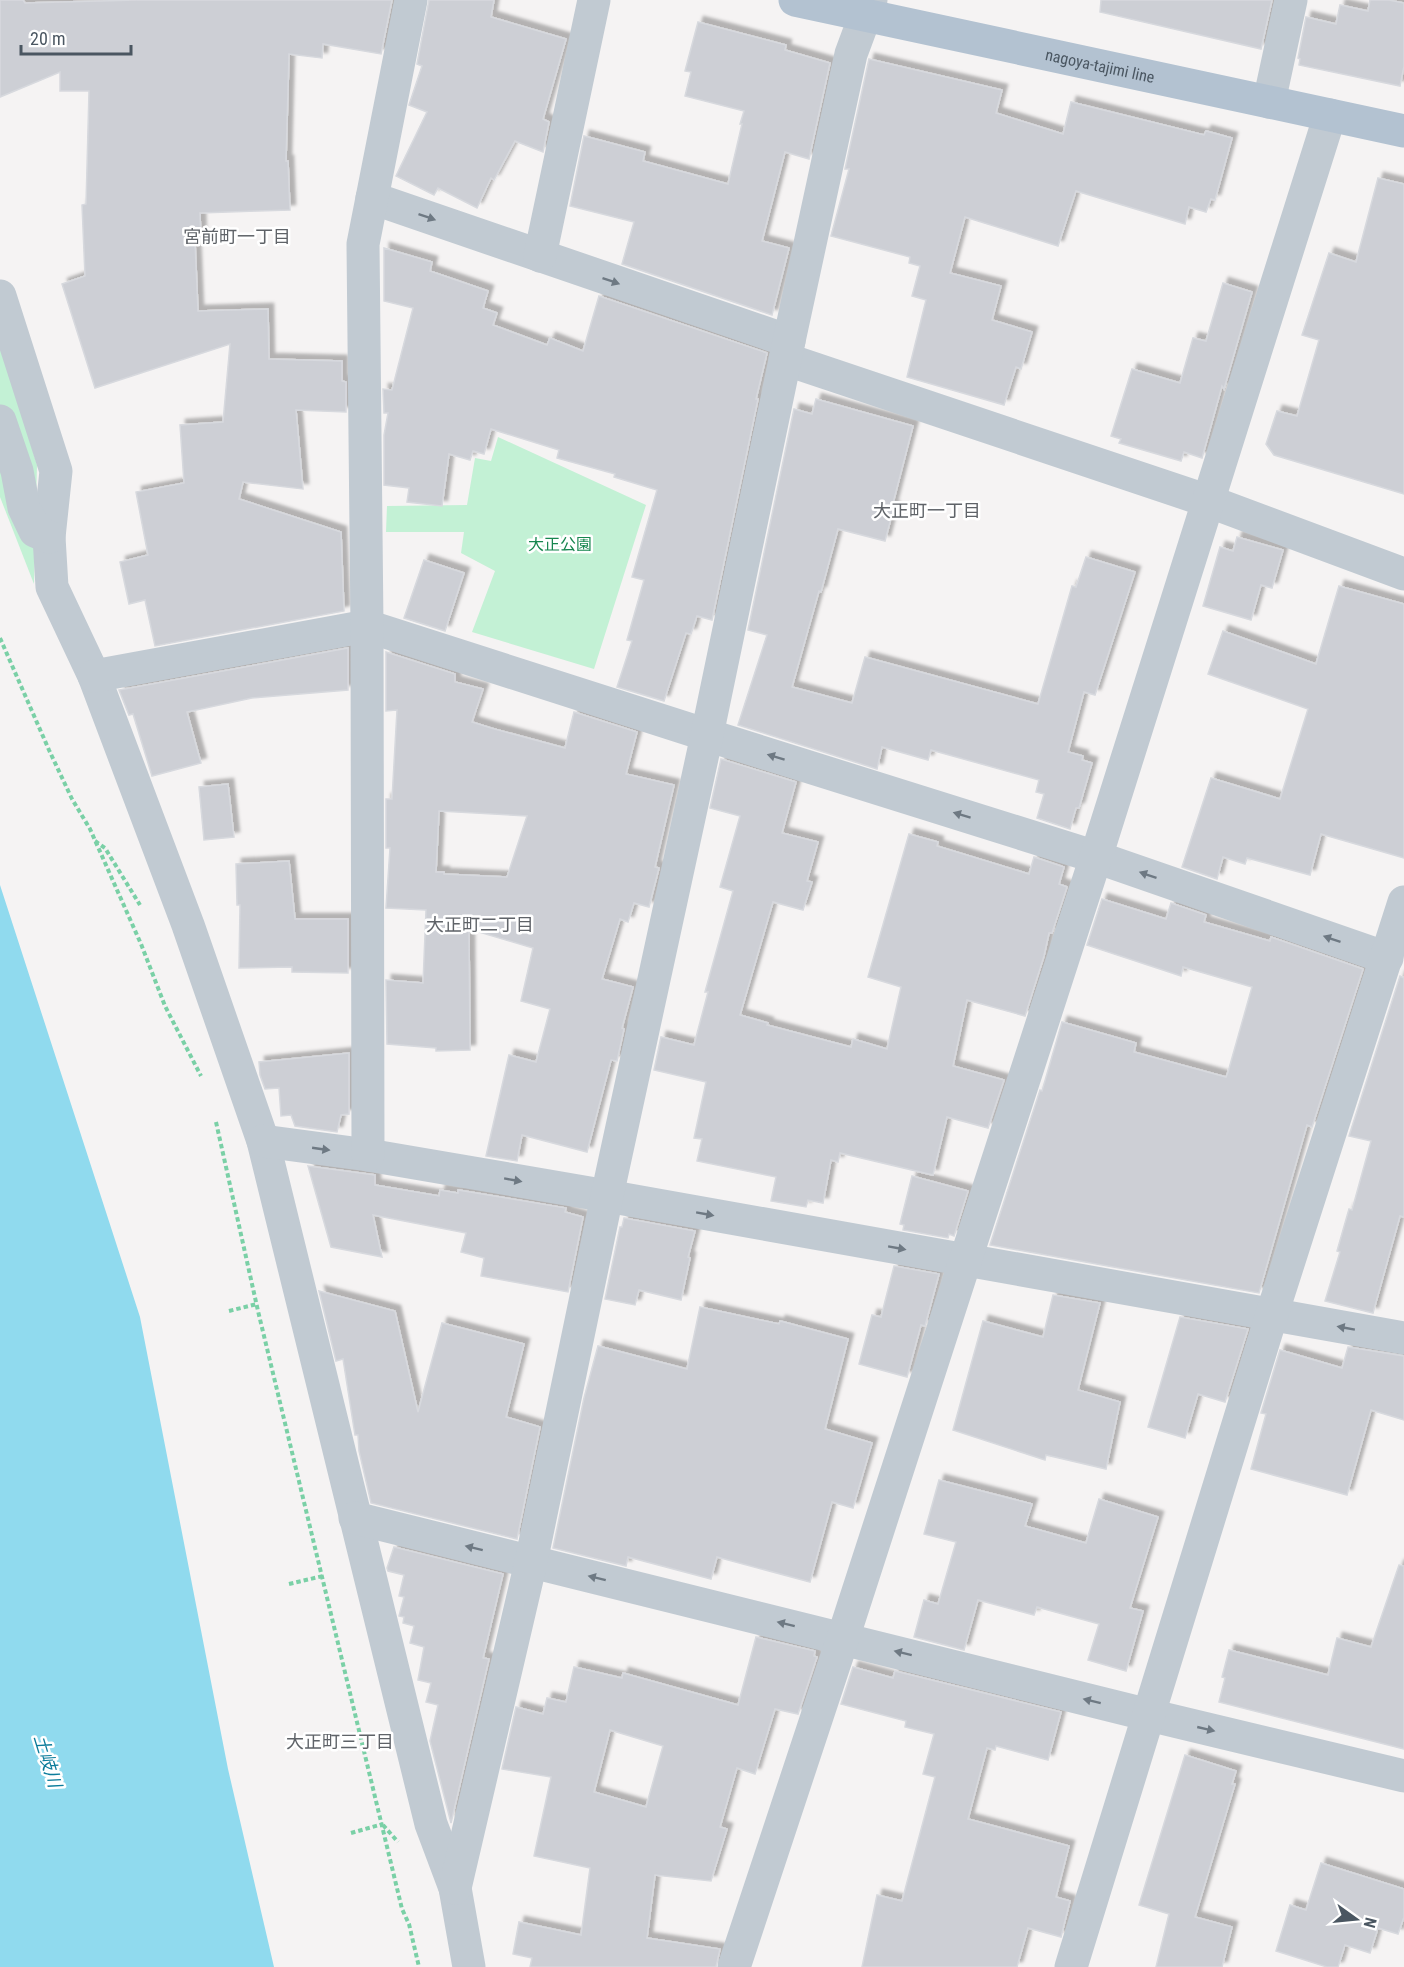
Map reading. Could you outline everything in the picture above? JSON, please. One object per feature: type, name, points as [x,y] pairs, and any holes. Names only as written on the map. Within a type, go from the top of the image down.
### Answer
[{"type":"main road","name":"nagoya-tajimi line","points":[[795,0],[868,8],[1269,102],[1404,131]]},
{"type":"street","points":[[368,1155],[367,626],[363,243],[411,0]]},
{"type":"street","points":[[540,256],[594,0]]},
{"type":"street","points":[[1269,102],[1291,0]]},
{"type":"street","points":[[455,1888],[531,1562],[851,54],[868,8]]},
{"type":"street","points":[[734,1967],[1096,857],[1330,115]]},
{"type":"street","points":[[372,198],[540,256],[787,350],[1404,574]]},
{"type":"street","points":[[0,296],[56,471],[49,537],[52,587],[94,676],[188,926],[263,1140],[431,1824],[455,1888],[469,1967]]},
{"type":"street","points":[[0,421],[17,471],[24,508],[35,531],[49,537]]},
{"type":"street","points":[[94,676],[367,626],[1096,857],[1387,958]]},
{"type":"street","points":[[1071,1967],[1272,1314],[1404,902]]},
{"type":"street","points":[[263,1140],[368,1155],[607,1196],[1404,1338]]},
{"type":"street","points":[[355,1518],[1404,1776]]},
{"type":"path","points":[[0,639],[72,799],[90,829],[141,944],[165,1006],[203,1080]]},
{"type":"path","points":[[216,1120],[258,1311],[402,1909],[409,1924],[419,1967]]},
{"type":"path","points":[[229,1311],[257,1304]]},
{"type":"path","points":[[258,1311],[267,1310]]},
{"type":"path","points":[[289,1584],[322,1576]]},
{"type":"path","points":[[351,1833],[383,1824]]},
{"type":"path","points":[[383,1824],[394,1837]]},
{"type":"green space","points":[[0,342],[37,465],[34,584],[0,497]]},
{"type":"green space","name":"大正公園","points":[[498,437],[646,505],[594,669],[472,632],[495,571],[461,553],[464,532],[386,532],[387,506],[467,505],[475,458],[491,461]]},
{"type":"water","name":"土岐川","points":[[0,885],[140,1317],[228,1769],[274,1967],[0,1967]]},
{"type":"building","points":[[0,0],[23,0],[25,3],[137,0],[392,0],[381,54],[323,44],[322,58],[289,54],[286,161],[288,161],[290,210],[200,213],[201,241],[195,241],[198,311],[268,309],[269,359],[342,361],[342,381],[346,382],[346,412],[296,410],[303,489],[243,482],[239,499],[341,532],[344,611],[155,646],[145,600],[129,604],[120,562],[148,555],[136,492],[184,483],[180,425],[223,422],[230,344],[95,388],[62,284],[85,276],[82,205],[86,204],[89,91],[60,91],[60,72],[0,97]]},
{"type":"building","points":[[429,0],[494,0],[491,17],[566,39],[543,119],[549,122],[543,152],[515,141],[494,180],[491,178],[477,208],[438,188],[434,195],[396,176],[427,112],[409,105],[422,66],[417,64]]},
{"type":"building","points":[[1101,0],[1272,0],[1261,49],[1100,12]]},
{"type":"building","points":[[1370,0],[1404,3],[1404,66],[1400,86],[1299,65],[1300,59],[1298,58],[1306,17],[1336,24],[1340,5],[1368,11]]},
{"type":"building","points":[[698,22],[786,45],[785,50],[830,63],[809,159],[785,152],[762,241],[789,248],[772,315],[622,264],[634,222],[570,206],[584,136],[645,152],[643,161],[728,184],[744,111],[685,96],[691,72],[685,71]]},
{"type":"building","points":[[869,59],[1002,90],[996,113],[1063,134],[1071,102],[1204,135],[1206,131],[1232,138],[1215,200],[1211,199],[1206,212],[1189,207],[1185,224],[1076,191],[1058,246],[965,217],[950,273],[1001,286],[992,320],[1032,332],[1021,369],[1016,367],[1004,405],[907,377],[926,300],[912,296],[920,266],[909,263],[910,257],[831,236],[849,169],[845,169]]},
{"type":"building","points":[[1378,178],[1404,184],[1404,494],[1274,455],[1266,444],[1277,411],[1297,416],[1319,340],[1302,335],[1329,253],[1356,262]]},
{"type":"building","points":[[384,248],[432,262],[430,271],[488,291],[483,308],[497,313],[493,325],[547,345],[550,338],[583,351],[599,296],[767,353],[712,620],[697,616],[691,634],[686,633],[664,701],[617,687],[632,641],[627,640],[644,580],[632,577],[657,490],[614,477],[615,474],[557,458],[559,450],[491,429],[484,454],[473,451],[470,460],[449,454],[442,506],[407,502],[409,488],[384,485],[384,435],[388,413],[384,413],[383,389],[392,390],[413,308],[384,301]]},
{"type":"building","points":[[1223,283],[1252,292],[1202,458],[1184,452],[1181,461],[1119,443],[1121,439],[1111,436],[1132,369],[1180,383],[1193,338],[1206,341]]},
{"type":"building","points":[[816,399],[913,426],[885,541],[838,529],[792,687],[852,703],[865,657],[1038,704],[1072,586],[1076,587],[1086,557],[1135,572],[1095,695],[1084,692],[1068,752],[1083,756],[1082,760],[1092,763],[1079,808],[1076,808],[1070,829],[1037,818],[1044,794],[1036,792],[1039,780],[931,750],[928,760],[882,747],[877,769],[738,725],[767,635],[748,630],[794,409],[812,414]]},
{"type":"building","points":[[1237,537],[1283,550],[1272,588],[1261,585],[1251,620],[1203,606],[1220,547],[1233,551]]},
{"type":"building","points":[[424,560],[464,573],[445,631],[404,618]]},
{"type":"building","points":[[1339,586],[1404,604],[1404,858],[1321,834],[1310,875],[1247,858],[1245,864],[1223,857],[1217,879],[1182,867],[1211,778],[1280,799],[1308,709],[1208,674],[1223,631],[1316,664]]},
{"type":"building","points":[[348,648],[348,690],[252,698],[187,712],[201,763],[152,776],[133,714],[129,715],[119,690]]},
{"type":"building","points":[[386,652],[455,674],[455,682],[483,689],[472,722],[565,748],[574,712],[637,732],[626,774],[674,785],[655,867],[659,868],[649,907],[634,903],[628,922],[620,919],[602,979],[633,987],[622,1028],[624,1029],[617,1061],[611,1060],[587,1152],[522,1135],[517,1161],[486,1156],[509,1055],[536,1062],[550,1009],[521,1001],[533,948],[469,929],[470,1050],[436,1051],[436,1048],[387,1044],[386,980],[423,983],[426,910],[386,908],[390,848],[386,848],[386,799],[392,799],[397,710],[386,711]],"holes":[[[439,811],[527,816],[507,877],[436,872]]]},
{"type":"building","points":[[721,759],[796,782],[782,833],[818,842],[807,881],[812,882],[803,910],[773,902],[740,1015],[768,1023],[767,1025],[851,1047],[853,1039],[887,1049],[901,987],[868,977],[909,834],[938,842],[937,846],[1029,874],[1034,857],[1064,867],[1059,884],[1067,887],[1052,933],[1049,933],[1025,1016],[967,1000],[953,1066],[1004,1080],[988,1128],[947,1117],[933,1175],[840,1153],[838,1162],[831,1160],[823,1203],[808,1200],[806,1207],[771,1201],[776,1177],[697,1161],[702,1139],[694,1138],[706,1082],[654,1070],[661,1037],[694,1045],[708,992],[705,992],[733,891],[720,887],[740,816],[710,808]]},
{"type":"building","points":[[228,784],[234,837],[204,840],[199,787]]},
{"type":"building","points":[[289,861],[295,919],[348,919],[348,973],[292,972],[292,967],[239,968],[240,905],[237,905],[236,864]]},
{"type":"building","points":[[1102,899],[1166,919],[1171,903],[1206,915],[1204,922],[1270,941],[1271,937],[1363,969],[1312,1127],[1307,1125],[1259,1293],[990,1245],[1040,1090],[1042,1091],[1062,1022],[1136,1043],[1134,1052],[1226,1077],[1228,1072],[1252,987],[1183,967],[1181,976],[1087,945]]},
{"type":"building","points":[[1400,976],[1404,978],[1404,1217],[1400,1216],[1373,1313],[1325,1301],[1340,1252],[1337,1251],[1349,1209],[1352,1210],[1371,1141],[1349,1136]]},
{"type":"building","points":[[349,1053],[349,1114],[341,1115],[337,1132],[295,1126],[291,1115],[281,1116],[279,1088],[265,1089],[260,1075],[259,1062]]},
{"type":"building","points":[[308,1166],[375,1175],[375,1185],[439,1196],[440,1190],[458,1193],[458,1190],[566,1208],[565,1212],[583,1217],[568,1292],[481,1276],[484,1258],[461,1252],[466,1233],[373,1215],[382,1257],[331,1247]]},
{"type":"building","points":[[912,1176],[968,1191],[954,1236],[949,1234],[948,1238],[903,1230],[904,1225],[900,1224]]},
{"type":"building","points":[[624,1218],[695,1231],[681,1300],[639,1290],[635,1305],[605,1299],[620,1227],[622,1227]]},
{"type":"building","points":[[894,1266],[939,1274],[925,1326],[921,1325],[907,1377],[859,1364],[872,1315],[881,1317]]},
{"type":"building","points":[[319,1291],[395,1311],[418,1412],[442,1323],[524,1344],[506,1417],[540,1427],[517,1539],[371,1503],[359,1451],[358,1435],[355,1435],[343,1359],[336,1361]]},
{"type":"building","points":[[1053,1295],[1100,1303],[1078,1390],[1120,1402],[1106,1469],[1046,1455],[1045,1460],[953,1430],[983,1321],[1043,1337]]},
{"type":"building","points":[[700,1307],[779,1324],[780,1321],[848,1339],[825,1429],[872,1443],[853,1508],[832,1502],[810,1582],[717,1557],[711,1579],[628,1557],[626,1566],[553,1548],[584,1398],[598,1346],[687,1369]]},
{"type":"building","points":[[1180,1317],[1248,1329],[1225,1402],[1198,1394],[1185,1438],[1148,1427]]},
{"type":"building","points":[[1348,1347],[1404,1356],[1404,1420],[1371,1410],[1347,1495],[1251,1469],[1266,1414],[1261,1413],[1280,1350],[1342,1368]]},
{"type":"building","points":[[939,1480],[1032,1504],[1025,1526],[1086,1543],[1099,1499],[1158,1517],[1130,1608],[1143,1611],[1126,1671],[1088,1660],[1099,1624],[1037,1607],[1034,1615],[978,1600],[964,1650],[914,1637],[924,1600],[938,1604],[956,1542],[924,1534]]},
{"type":"building","points":[[394,1547],[503,1574],[483,1658],[489,1659],[451,1823],[430,1741],[438,1705],[426,1702],[431,1683],[418,1680],[424,1647],[410,1643],[414,1626],[403,1623],[404,1617],[399,1616],[404,1597],[399,1596],[404,1575],[388,1571],[387,1568]]},
{"type":"building","points":[[1399,1565],[1404,1566],[1404,1749],[1219,1702],[1229,1650],[1328,1675],[1337,1638],[1371,1647]]},
{"type":"building","points":[[756,1637],[815,1651],[814,1656],[817,1657],[798,1714],[775,1709],[755,1774],[737,1768],[720,1827],[727,1829],[711,1881],[655,1875],[647,1938],[720,1949],[716,1967],[530,1967],[532,1958],[513,1954],[519,1922],[581,1935],[590,1868],[534,1856],[551,1777],[502,1769],[516,1707],[543,1714],[547,1698],[566,1702],[574,1667],[622,1678],[623,1673],[738,1705]],"holes":[[[610,1730],[663,1746],[646,1807],[594,1792]]]},
{"type":"building","points":[[853,1667],[893,1678],[895,1671],[1061,1712],[1048,1760],[996,1746],[995,1750],[987,1748],[968,1819],[1069,1846],[1056,1897],[1070,1901],[1061,1937],[1028,1928],[1017,1967],[862,1967],[877,1895],[902,1901],[935,1777],[923,1774],[934,1734],[905,1727],[906,1721],[841,1704]]},
{"type":"building","points":[[1185,1755],[1236,1771],[1232,1784],[1235,1784],[1195,1917],[1232,1927],[1222,1967],[1156,1967],[1169,1914],[1139,1905]]},
{"type":"building","points":[[1321,1863],[1404,1889],[1404,1917],[1398,1934],[1378,1928],[1370,1953],[1345,1945],[1338,1967],[1327,1967],[1276,1951],[1290,1905],[1306,1910]]},
{"type":"district","name":"宮前町一丁目","points":[[237,236]]},
{"type":"district","name":"大正町一丁目","points":[[927,510]]},
{"type":"district","name":"大正町二丁目","points":[[480,924]]},
{"type":"district","name":"大正町三丁目","points":[[340,1741]]}]
